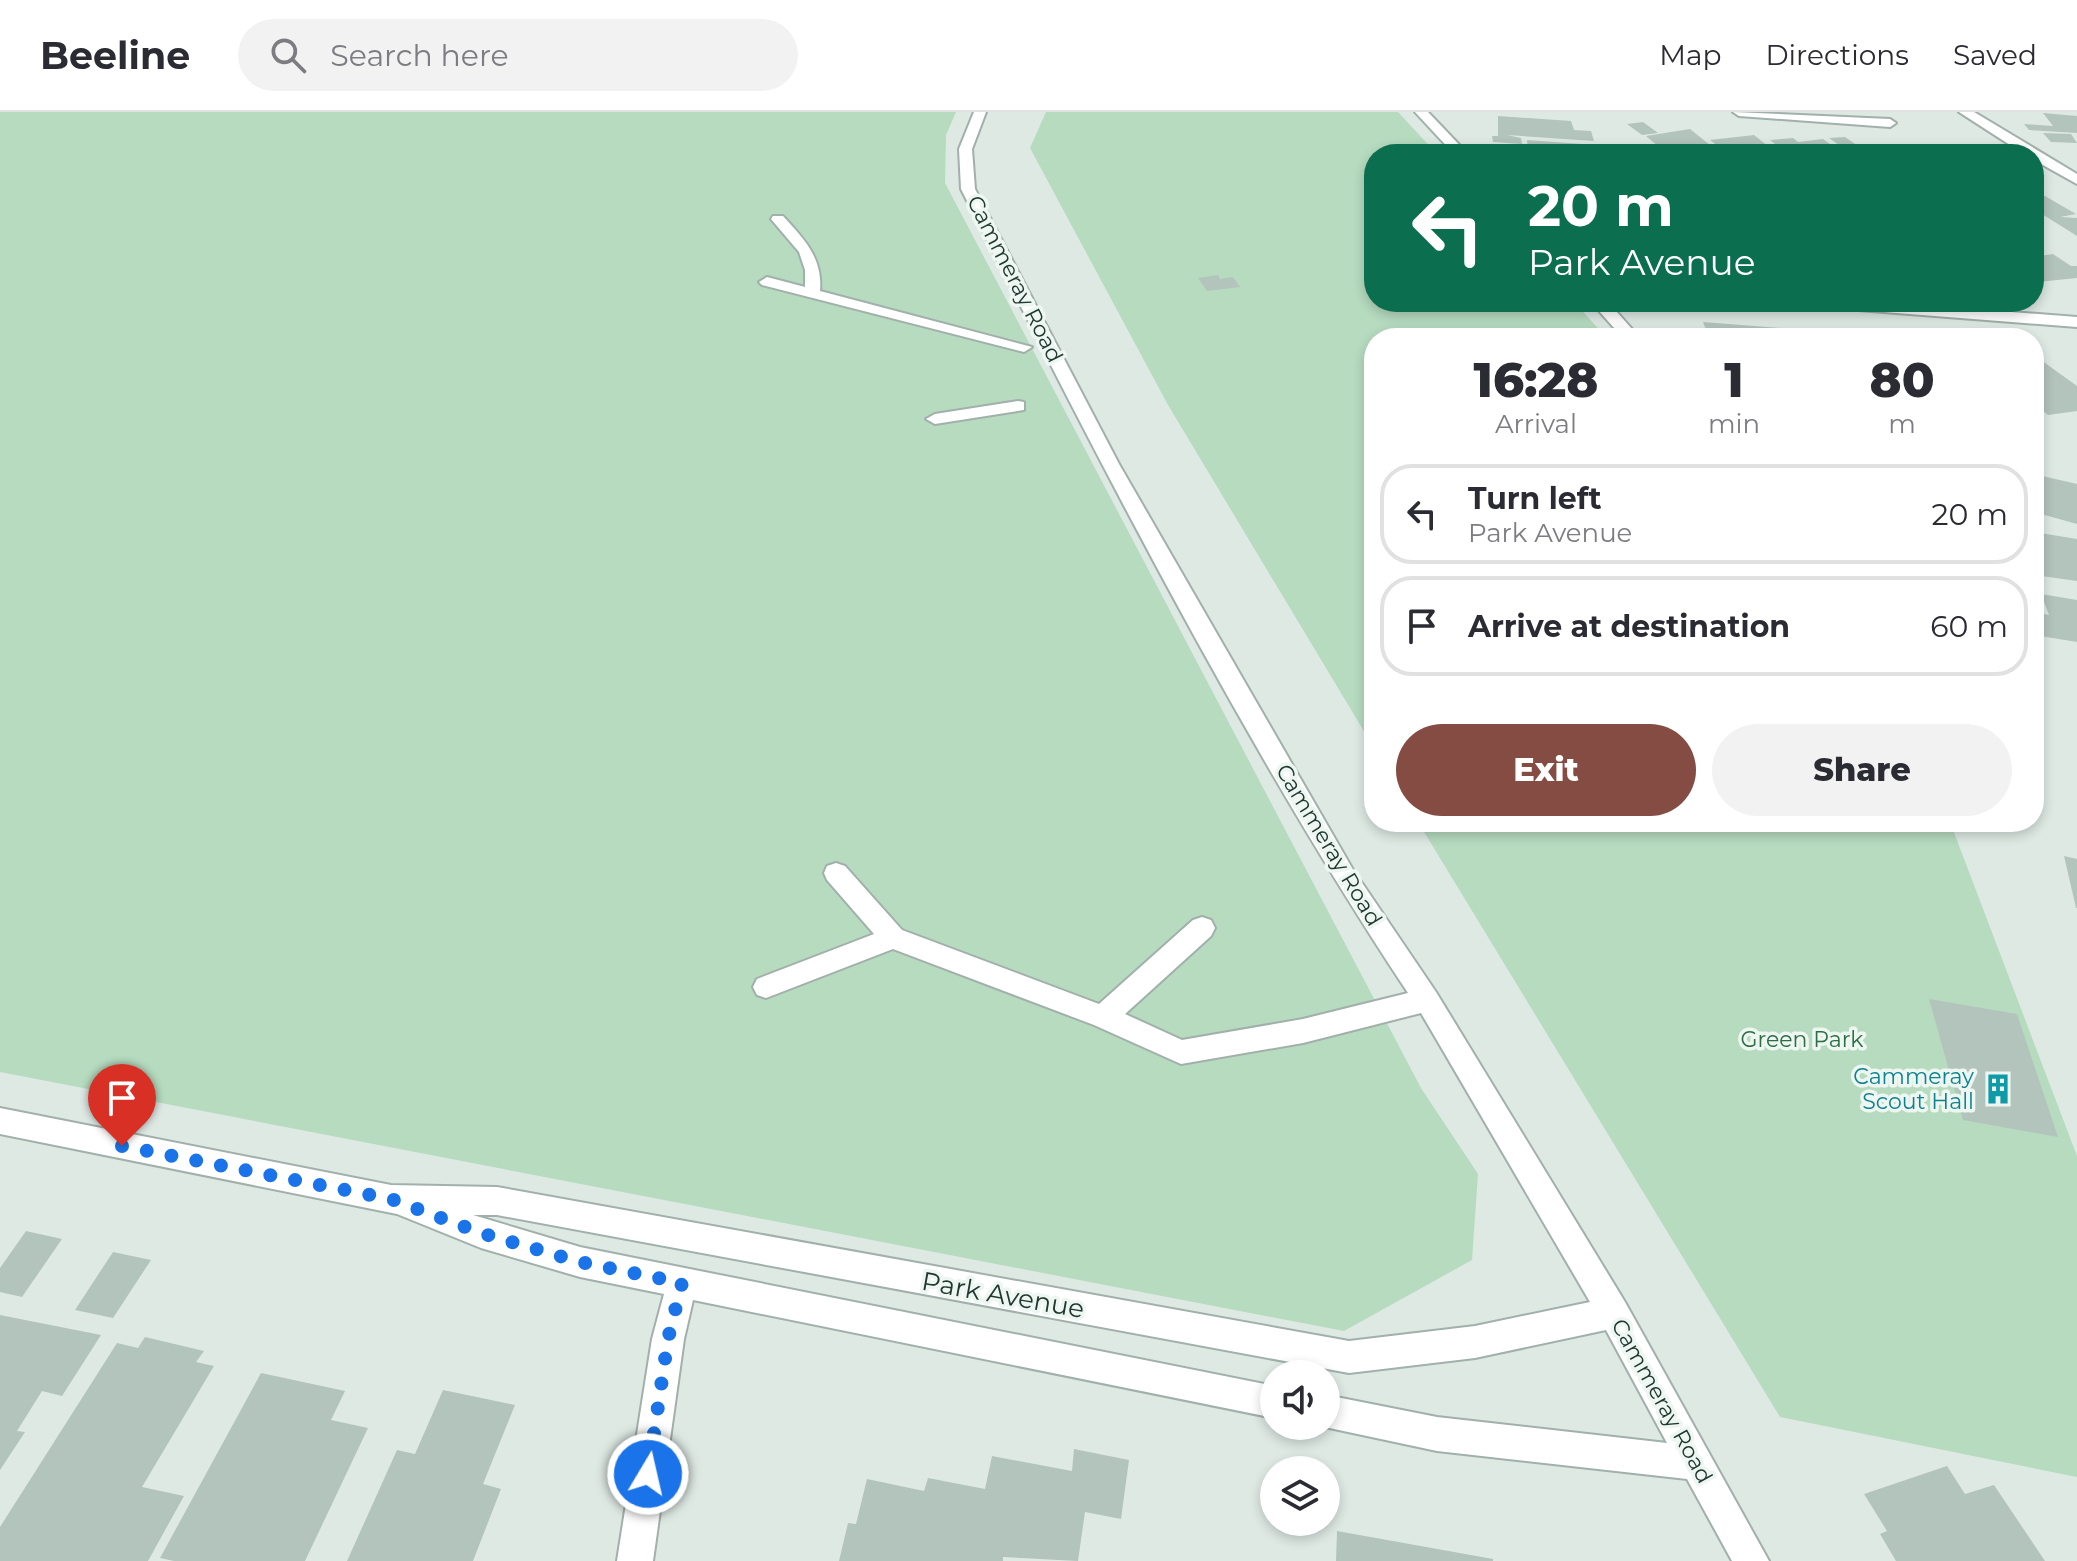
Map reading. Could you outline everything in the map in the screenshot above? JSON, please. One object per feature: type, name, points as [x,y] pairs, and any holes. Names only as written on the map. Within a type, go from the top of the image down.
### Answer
[{"type":"street","name":"Cammeray Road","points":[[980,112],[966,134],[964,160],[968,189],[1118,478],[1343,875],[1427,1000],[1614,1313],[1751,1561]]},
{"type":"street","points":[[1421,112],[1451,144]]},
{"type":"street","points":[[1739,112],[1890,123]]},
{"type":"street","points":[[1965,112],[2018,144]]},
{"type":"street","points":[[2044,160],[2077,180]]},
{"type":"street","points":[[778,219],[803,246],[816,270],[812,294]]},
{"type":"street","points":[[767,282],[1024,347]]},
{"type":"street","points":[[1608,312],[1623,328]]},
{"type":"street","points":[[1948,312],[2077,322]]},
{"type":"street","points":[[935,419],[1018,406]]},
{"type":"street","points":[[836,873],[893,938],[1103,1017],[1181,1052],[1303,1031],[1427,1000]]},
{"type":"street","points":[[1103,1017],[1202,928]]},
{"type":"street","points":[[766,987],[893,938]]},
{"type":"street","name":"Park Avenue","points":[[0,1121],[391,1199],[481,1233],[566,1258],[1260,1399]]},
{"type":"street","name":"Park Avenue","points":[[391,1199],[497,1201],[1349,1357],[1475,1342],[1614,1313]]},
{"type":"street","points":[[635,1561],[668,1339],[682,1283]]},
{"type":"street","points":[[1340,1415],[1437,1434],[1697,1463]]},
{"type":"green space","points":[[0,112],[956,112],[946,135],[945,183],[1421,1088],[1478,1174],[1472,1260],[1344,1331],[0,1072]]},
{"type":"green space","points":[[1046,112],[1398,112],[1428,144],[1364,144],[1364,312],[1583,312],[1598,328],[1364,328],[1364,731],[1168,405],[1030,148]]},
{"type":"green space","name":"Green Park","points":[[1424,832],[1954,832],[2077,1156],[2077,1477],[1780,1417]]},
{"type":"building","points":[[2043,113],[2077,116],[2077,133],[2029,130],[2024,124],[2053,126]]},
{"type":"building","points":[[1498,116],[1571,121],[1574,130],[1591,131],[1594,141],[1507,135],[1521,138],[1522,144],[1493,142],[1492,136],[1498,136]]},
{"type":"building","points":[[1643,122],[1658,133],[1642,135],[1627,124]]},
{"type":"building","points":[[1690,129],[1709,144],[1655,144],[1646,136]]},
{"type":"building","points":[[2043,133],[2071,134],[2077,143],[2051,142]]},
{"type":"building","points":[[1754,135],[1765,144],[1715,144],[1710,140]]},
{"type":"building","points":[[1845,137],[1855,144],[1838,144],[1829,138]]},
{"type":"building","points":[[1793,138],[1798,142],[1823,139],[1830,144],[1775,144],[1770,140]]},
{"type":"building","points":[[1527,140],[1582,144],[1527,144]]},
{"type":"building","points":[[2044,196],[2076,214],[2060,217],[2077,218],[2077,236],[2044,215]]},
{"type":"building","points":[[2053,254],[2071,266],[2077,266],[2077,278],[2044,281],[2044,255]]},
{"type":"building","points":[[1218,275],[1220,279],[1233,277],[1240,287],[1207,291],[1198,278]]},
{"type":"building","points":[[1703,322],[1780,328],[1705,328]]},
{"type":"building","points":[[2044,362],[2077,386],[2077,411],[2048,415],[2044,412]]},
{"type":"building","points":[[2044,476],[2077,484],[2077,524],[2044,515]]},
{"type":"building","points":[[2044,534],[2077,539],[2077,581],[2044,576]]},
{"type":"building","points":[[2044,594],[2077,600],[2077,642],[2044,637],[2044,614],[2049,615]]},
{"type":"building","points":[[2064,856],[2077,859],[2077,908],[2076,908]]},
{"type":"building","name":"Cammeray Scout Hall","points":[[1929,999],[2017,1014],[2058,1137],[1963,1120]]},
{"type":"building","points":[[26,1231],[62,1239],[22,1297],[0,1292],[0,1268]]},
{"type":"building","points":[[113,1252],[151,1260],[113,1318],[75,1310]]},
{"type":"building","points":[[0,1315],[101,1335],[62,1396],[42,1391],[17,1431],[25,1432],[0,1470]]},
{"type":"building","points":[[145,1337],[204,1351],[196,1362],[214,1366],[142,1487],[184,1496],[148,1561],[0,1561],[0,1527],[117,1343],[138,1348]]},
{"type":"building","points":[[261,1373],[345,1391],[331,1420],[368,1428],[305,1561],[174,1561],[160,1558]]},
{"type":"building","points":[[443,1390],[515,1405],[483,1484],[501,1489],[473,1561],[347,1561],[397,1450],[415,1454]]},
{"type":"building","points":[[1074,1449],[1129,1460],[1121,1519],[1085,1512],[1078,1561],[1003,1557],[1003,1561],[839,1561],[848,1523],[856,1524],[867,1479],[924,1491],[928,1478],[985,1489],[992,1456],[1072,1471]]},
{"type":"building","points":[[1947,1466],[1965,1494],[1994,1485],[2045,1561],[1896,1561],[1880,1534],[1887,1531],[1864,1494]]},
{"type":"building","points":[[1340,1532],[1493,1559],[1493,1561],[1336,1561],[1337,1536],[1340,1536]]},
{"type":"place","name":"Cammeray Scout Hall","points":[[1998,1089]]},
{"type":"route","points":[[122,1146],[391,1199],[481,1233],[580,1262],[682,1283],[668,1339],[648,1474]]}]
